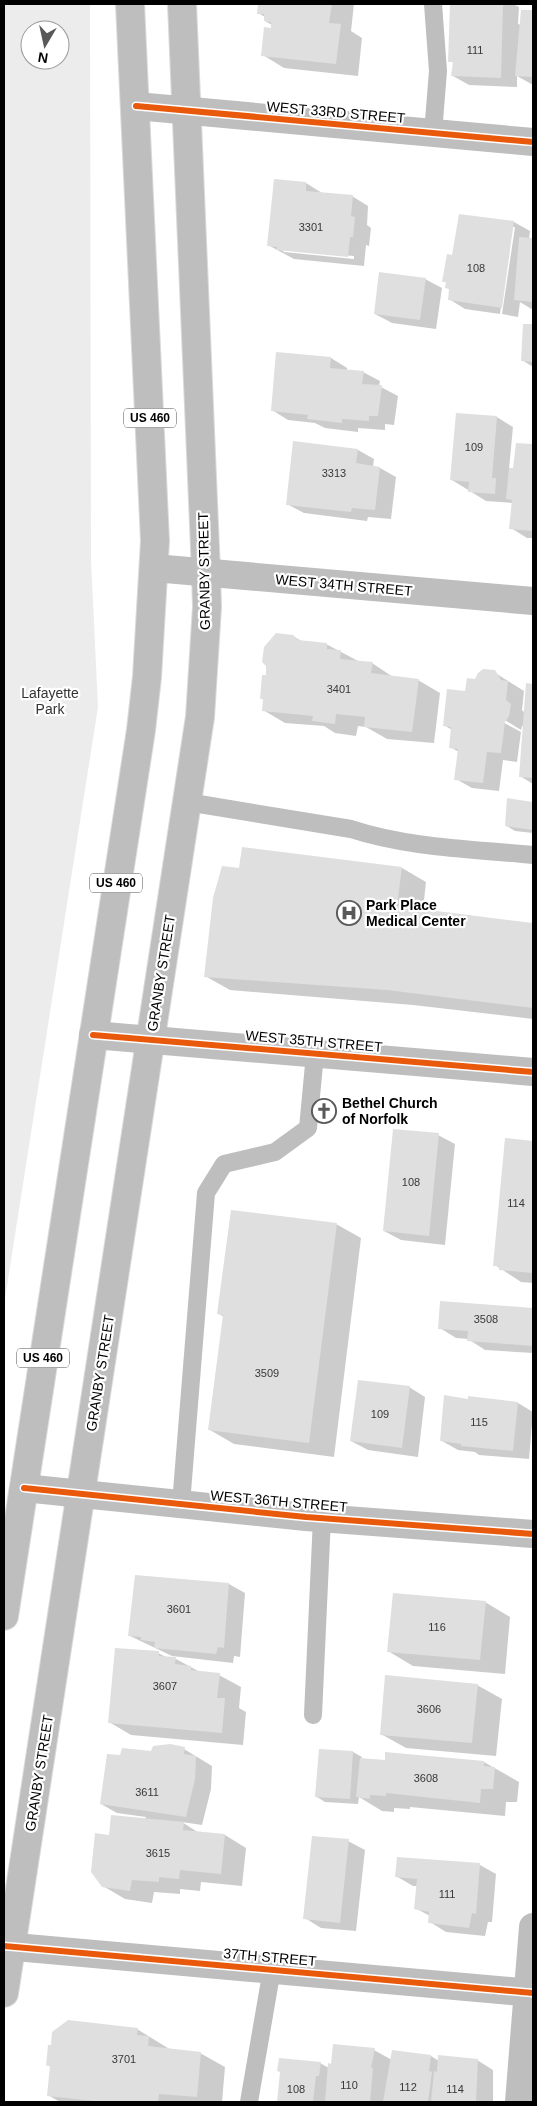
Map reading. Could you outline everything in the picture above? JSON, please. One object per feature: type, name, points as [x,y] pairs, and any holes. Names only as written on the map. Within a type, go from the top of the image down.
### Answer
[{"type":"main road","name":"US 460","points":[[4,1616],[141,730],[147,677],[155,541],[130,4]]},
{"type":"main road","name":"GRANBY STREET","points":[[4,1993],[8,1946],[82,1494],[200,717],[207,607],[182,4]]},
{"type":"main road","name":"WEST 33RD STREET","points":[[136,106],[533,142]]},
{"type":"main road","name":"WEST 34TH STREET","points":[[154,568],[533,601]]},
{"type":"main road","name":"WEST 35TH STREET","points":[[93,1035],[533,1072]]},
{"type":"main road","name":"WEST 36TH STREET","points":[[24,1488],[322,1518],[533,1534]]},
{"type":"main road","points":[[519,2102],[530,1993],[533,1927]]},
{"type":"main road","name":"37TH STREET","points":[[8,1946],[530,1993]]},
{"type":"lane","points":[[433,4],[438,71],[433,133]]},
{"type":"lane","points":[[187,802],[351,829],[376,837],[533,855]]},
{"type":"lane","points":[[181,1504],[206,1193],[224,1164],[275,1152],[308,1128],[315,1054]]},
{"type":"lane","points":[[313,1715],[322,1518]]},
{"type":"lane","points":[[250,2102],[272,1970]]},
{"type":"green space","name":"Lafayette Park","points":[[4,4],[90,4],[91,560],[98,707],[4,1305]]},
{"type":"building","points":[[258,4],[332,4],[329,23],[341,24],[336,64],[261,56],[264,27],[271,28],[271,22],[264,21],[264,14],[257,14]]},
{"type":"building","points":[[450,4],[503,4],[501,78],[451,76],[453,62],[448,62]]},
{"type":"building","points":[[521,10],[533,10],[533,77],[515,76]]},
{"type":"building","points":[[274,179],[306,182],[306,191],[353,195],[351,216],[355,217],[348,257],[277,250],[277,247],[267,246]]},
{"type":"building","points":[[459,214],[514,221],[502,308],[448,300],[449,289],[445,288],[446,282],[442,282],[447,254],[452,255]]},
{"type":"building","points":[[519,237],[533,238],[533,302],[514,300]]},
{"type":"building","points":[[379,272],[426,278],[420,320],[374,314]]},
{"type":"building","points":[[523,324],[533,324],[533,362],[521,361]]},
{"type":"building","points":[[276,352],[331,357],[330,368],[364,371],[362,384],[382,385],[378,416],[369,416],[369,421],[342,419],[342,423],[307,419],[308,415],[271,411]]},
{"type":"building","points":[[456,413],[497,416],[492,478],[496,478],[495,494],[468,492],[469,482],[450,480]]},
{"type":"building","points":[[293,441],[358,449],[356,463],[380,467],[375,510],[352,508],[351,512],[286,505]]},
{"type":"building","points":[[516,443],[533,444],[533,531],[509,529],[512,500],[506,499],[509,468],[513,468]]},
{"type":"building","points":[[276,633],[293,635],[298,640],[327,643],[327,649],[341,650],[340,659],[373,662],[371,673],[419,679],[412,732],[364,727],[365,717],[336,714],[335,724],[312,721],[313,716],[262,711],[263,699],[260,699],[262,675],[266,675],[266,666],[262,662],[264,647]]},
{"type":"building","points":[[483,669],[495,670],[501,680],[508,681],[506,700],[511,704],[509,716],[505,722],[501,753],[487,752],[483,783],[454,780],[458,749],[449,748],[451,727],[443,726],[447,689],[465,691],[467,678],[475,679]]},
{"type":"building","points":[[526,683],[533,684],[533,778],[519,777]]},
{"type":"building","points":[[507,798],[533,802],[533,830],[505,826]]},
{"type":"building","points":[[242,847],[402,867],[397,906],[533,923],[533,1008],[387,990],[204,977],[213,898],[222,866],[239,868]]},
{"type":"building","points":[[393,1129],[439,1133],[429,1236],[383,1231]]},
{"type":"building","points":[[505,1138],[533,1141],[533,1273],[499,1270],[499,1266],[493,1266]]},
{"type":"building","points":[[231,1210],[337,1223],[309,1443],[208,1430],[223,1315],[217,1314]]},
{"type":"building","points":[[440,1301],[533,1308],[533,1346],[467,1341],[468,1331],[438,1329]]},
{"type":"building","points":[[358,1380],[410,1386],[402,1448],[350,1441]]},
{"type":"building","points":[[444,1395],[468,1399],[468,1396],[518,1402],[513,1451],[461,1446],[461,1444],[440,1441]]},
{"type":"building","points":[[135,1575],[229,1583],[224,1648],[218,1647],[216,1654],[154,1648],[155,1642],[141,1640],[141,1637],[128,1636]]},
{"type":"building","points":[[393,1593],[486,1601],[480,1660],[387,1652]]},
{"type":"building","points":[[115,1648],[159,1651],[159,1656],[176,1657],[175,1664],[191,1666],[191,1670],[220,1673],[217,1698],[225,1698],[222,1733],[108,1723]]},
{"type":"building","points":[[385,1675],[478,1684],[472,1743],[380,1735]]},
{"type":"building","points":[[170,1744],[185,1747],[184,1754],[196,1756],[195,1779],[186,1817],[100,1804],[107,1754],[120,1755],[122,1748],[151,1751],[153,1746]]},
{"type":"building","points":[[319,1749],[353,1751],[350,1799],[315,1797]]},
{"type":"building","points":[[385,1752],[484,1761],[484,1766],[495,1767],[493,1789],[481,1789],[480,1803],[386,1793],[386,1796],[370,1795],[370,1799],[356,1797],[360,1758],[385,1760]]},
{"type":"building","points":[[111,1815],[184,1822],[183,1830],[225,1834],[221,1874],[180,1870],[179,1879],[159,1877],[159,1882],[132,1880],[130,1891],[102,1887],[91,1872],[95,1833],[109,1835]]},
{"type":"building","points":[[312,1836],[349,1839],[340,1923],[303,1919]]},
{"type":"building","points":[[397,1857],[480,1863],[476,1914],[472,1913],[469,1928],[428,1923],[429,1912],[414,1909],[417,1879],[395,1877]]},
{"type":"building","points":[[68,2020],[138,2028],[137,2035],[149,2036],[148,2046],[201,2052],[197,2097],[159,2094],[158,2102],[104,2102],[47,2096],[50,2065],[46,2066],[48,2045],[51,2045],[52,2032]]},
{"type":"building","points":[[333,2044],[375,2048],[371,2068],[373,2068],[370,2102],[325,2102],[328,2063],[331,2064]]},
{"type":"building","points":[[392,2050],[431,2055],[429,2071],[432,2072],[428,2102],[383,2102]]},
{"type":"building","points":[[438,2055],[478,2059],[476,2102],[431,2102],[434,2071],[437,2072]]},
{"type":"building","points":[[279,2058],[321,2062],[319,2076],[316,2076],[313,2102],[277,2102],[280,2072],[277,2071]]},
{"type":"cycle path","points":[[136,106],[533,142]]},
{"type":"cycle path","points":[[93,1035],[533,1072]]},
{"type":"cycle path","points":[[24,1488],[306,1517],[533,1534]]},
{"type":"cycle path","points":[[4,1946],[533,1993]]},
{"type":"place","name":"Park Place Medical Center","points":[[349,913]]},
{"type":"place","name":"Bethel Church of Norfolk","points":[[324,1111]]}]
